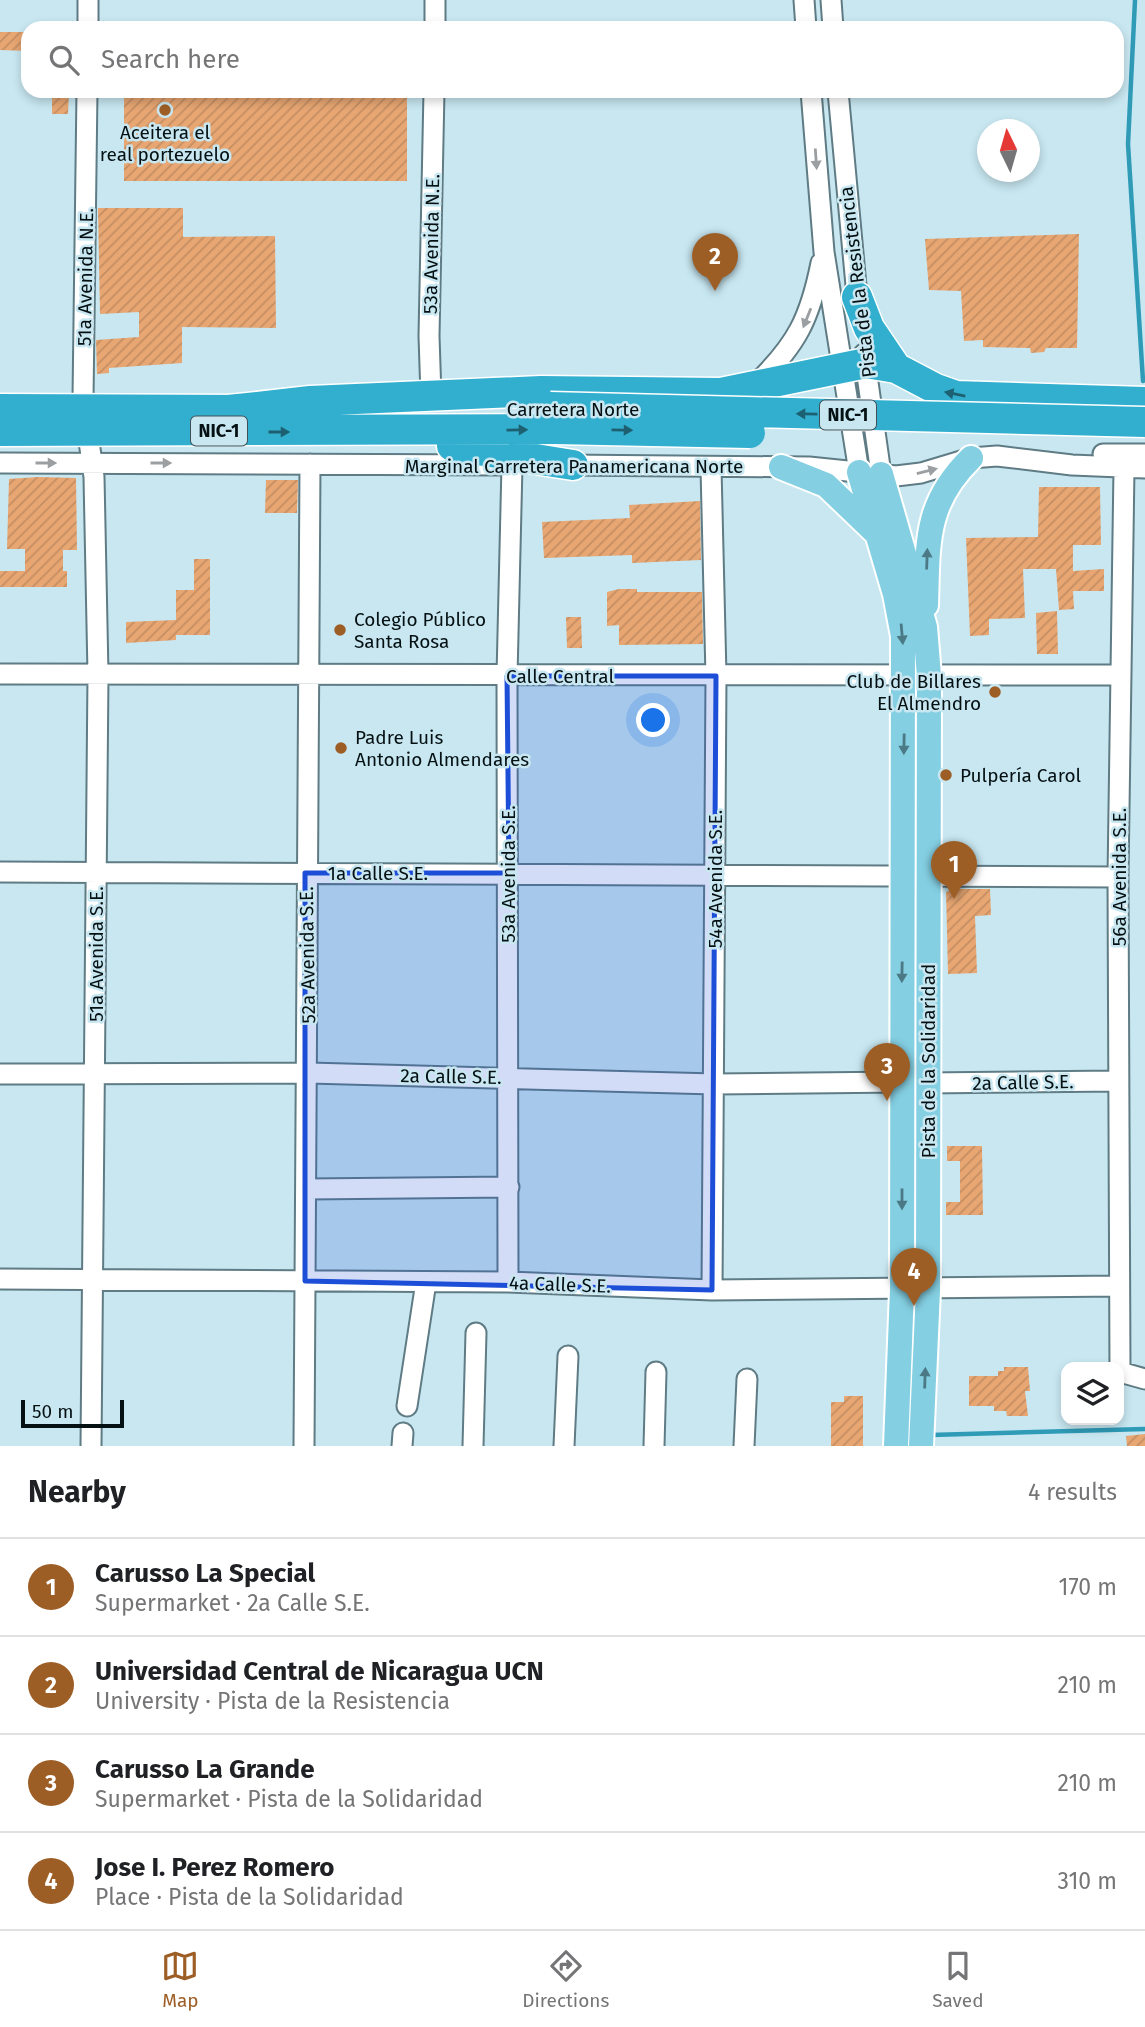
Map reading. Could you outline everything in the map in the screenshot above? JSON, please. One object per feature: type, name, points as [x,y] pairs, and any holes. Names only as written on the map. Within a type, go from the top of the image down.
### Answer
[{"type":"highway","points":[[857,297],[869,328],[896,368]]},
{"type":"highway","points":[[229,410],[310,401],[541,391],[721,393],[757,383],[855,365],[896,368],[936,389],[956,396],[1145,402]]},
{"type":"highway","name":"Carretera Norte","points":[[0,409],[86,420],[351,432],[552,418],[1145,422]]},
{"type":"highway","name":"Carretera Norte","points":[[0,431],[86,420],[229,410],[449,411],[552,418],[1145,440]]},
{"type":"highway","points":[[351,432],[573,465]]},
{"type":"main road","points":[[925,627],[928,546],[932,521],[939,496],[971,458]]},
{"type":"main road","points":[[781,467],[826,485],[875,532]]},
{"type":"main road","name":"Pista de la Resistencia","points":[[870,473],[875,532],[916,676]]},
{"type":"main road","name":"Pista de la Resistencia","points":[[870,473],[925,627],[916,676]]},
{"type":"main road","name":"Pista de la Solidaridad","points":[[896,1446],[902,1290],[903,877],[916,676]]},
{"type":"main road","name":"Pista de la Solidaridad","points":[[916,676],[929,877],[928,1290],[921,1446]]},
{"type":"street","points":[[88,0],[88,21]]},
{"type":"street","points":[[435,0],[435,21]]},
{"type":"street","points":[[804,0],[806,21]]},
{"type":"street","points":[[831,0],[832,21]]},
{"type":"street","name":"51a Avenida N.E.","points":[[87,98],[86,420],[92,463]]},
{"type":"street","name":"53a Avenida N.E.","points":[[431,396],[429,336],[434,98]]},
{"type":"street","name":"Pista de la Resistencia","points":[[812,98],[824,252],[855,365],[870,473]]},
{"type":"street","name":"Pista de la Resistencia","points":[[839,98],[857,297],[855,365]]},
{"type":"street","points":[[757,383],[780,360],[801,331],[813,303],[824,252]]},
{"type":"street","points":[[997,456],[1145,454]]},
{"type":"street","name":"Marginal Carretera Panamericana Norte","points":[[0,463],[781,467],[908,475],[971,458],[997,456],[1145,468]]},
{"type":"street","name":"51a Avenida S.E.","points":[[91,1446],[98,674],[92,463]]},
{"type":"street","name":"52a Avenida S.E.","points":[[304,1446],[304,1281],[309,1073],[305,873],[310,464]]},
{"type":"street","name":"53a Avenida S.E.","points":[[508,1282],[508,676],[512,465]]},
{"type":"street","name":"54a Avenida S.E.","points":[[711,468],[716,676],[712,1290]]},
{"type":"street","name":"56a Avenida S.E.","points":[[1124,468],[1118,877],[1120,1372],[1145,1379]]},
{"type":"street","name":"Calle Central","points":[[0,674],[1120,675]]},
{"type":"street","name":"1a Calle S.E.","points":[[0,872],[509,873],[714,877]]},
{"type":"street","points":[[714,877],[1118,877]]},
{"type":"street","name":"2a Calle S.E.","points":[[0,1074],[309,1073],[715,1084],[901,1082]]},
{"type":"street","name":"2a Calle S.E.","points":[[927,1083],[1118,1081]]},
{"type":"street","points":[[307,1189],[509,1186]]},
{"type":"street","name":"4a Calle S.E.","points":[[0,1279],[508,1282],[712,1290],[928,1290],[1119,1286]]},
{"type":"street","points":[[407,1406],[426,1282]]},
{"type":"street","points":[[473,1446],[476,1333]]},
{"type":"street","points":[[564,1446],[568,1356]]},
{"type":"street","points":[[653,1446],[656,1372]]},
{"type":"street","points":[[744,1446],[747,1379]]},
{"type":"highlighted area","points":[[507,676],[716,676],[712,1290],[305,1281],[305,873],[509,873]]},
{"type":"building","points":[[0,32],[21,32],[21,51],[0,50]]},
{"type":"building","points":[[52,98],[69,98],[68,114],[52,114]]},
{"type":"building","points":[[124,98],[407,98],[407,181],[124,181]]},
{"type":"building","points":[[98,208],[183,208],[183,237],[275,236],[276,328],[182,327],[182,363],[109,368],[109,373],[97,374],[96,340],[139,337],[139,312],[100,314]]},
{"type":"building","points":[[1079,234],[1077,348],[1046,348],[1044,352],[1031,353],[1030,348],[983,347],[983,340],[964,341],[961,291],[929,290],[925,239]]},
{"type":"building","points":[[76,478],[77,550],[63,550],[63,571],[67,571],[67,587],[0,587],[0,571],[25,571],[25,549],[7,549],[9,479]]},
{"type":"building","points":[[266,480],[298,480],[297,513],[265,513]]},
{"type":"building","points":[[1039,487],[1100,487],[1101,545],[1073,545],[1073,571],[1104,569],[1104,591],[1073,591],[1074,609],[1059,610],[1056,569],[1023,569],[1025,618],[989,619],[989,635],[970,636],[966,538],[1038,537]]},
{"type":"building","points":[[700,501],[701,560],[632,563],[632,555],[544,558],[542,522],[630,518],[629,505]]},
{"type":"building","points":[[194,559],[210,559],[210,635],[176,635],[176,640],[126,643],[126,622],[176,620],[176,590],[194,590]]},
{"type":"building","points":[[637,589],[637,592],[702,592],[703,644],[619,645],[619,625],[607,626],[607,592]]},
{"type":"building","points":[[1057,611],[1058,654],[1037,654],[1036,613]]},
{"type":"building","points":[[566,617],[581,617],[582,648],[567,648]]},
{"type":"building","points":[[954,889],[990,889],[991,915],[975,916],[977,973],[948,974],[946,892]]},
{"type":"building","points":[[947,1146],[982,1146],[983,1215],[946,1215],[946,1202],[960,1202],[960,1161],[947,1161]]},
{"type":"building","points":[[1004,1367],[1028,1367],[1030,1391],[1025,1391],[1028,1416],[1007,1416],[1006,1411],[994,1411],[994,1406],[969,1406],[969,1376],[998,1376],[998,1371],[1004,1371]]},
{"type":"building","points":[[844,1396],[863,1396],[863,1446],[831,1446],[831,1402],[844,1402]]},
{"type":"building","points":[[1145,1434],[1145,1446],[1127,1446],[1126,1436]]},
{"type":"waterway","points":[[1135,0],[1128,144],[1143,381]]},
{"type":"waterway","points":[[931,1435],[1145,1429]]},
{"type":"place","name":"Aceitera el real portezuelo","points":[[165,110]]},
{"type":"place","name":"Universidad Central de Nicaragua UCN","points":[[715,291]]},
{"type":"place","name":"Colegio Público Santa Rosa","points":[[340,630]]},
{"type":"place","name":"Club de Billares El Almendro","points":[[995,692]]},
{"type":"place","name":"Padre Luis Antonio Almendares","points":[[341,748]]},
{"type":"place","name":"Pulpería Carol","points":[[946,775]]},
{"type":"place","name":"Carusso La Special","points":[[954,899]]},
{"type":"place","name":"Carusso La Grande","points":[[887,1101]]},
{"type":"place","name":"Jose I. Perez Romero","points":[[914,1306]]}]
